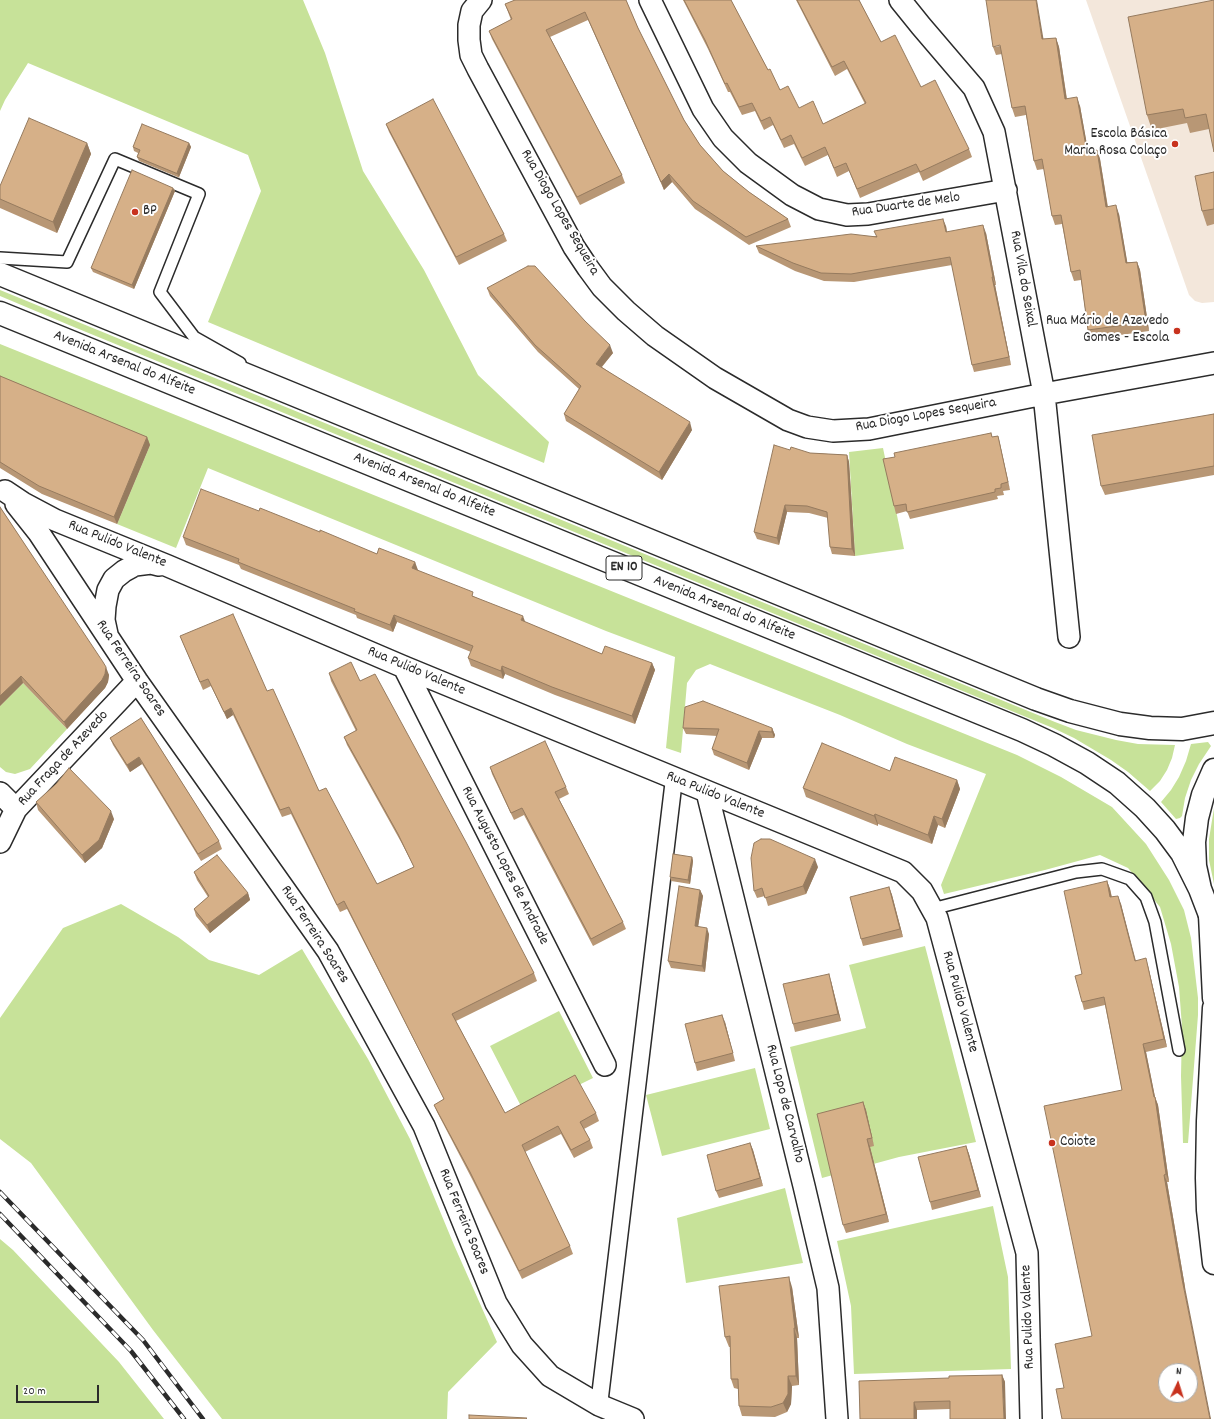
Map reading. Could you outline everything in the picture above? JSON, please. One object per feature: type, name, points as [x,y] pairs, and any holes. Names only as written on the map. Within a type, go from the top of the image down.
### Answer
[{"type":"main road","name":"EN 10","points":[[0,274],[1036,699],[1070,711],[1120,724],[1150,728],[1182,729],[1214,723]]},
{"type":"main road","name":"Avenida Arsenal do Alfeite","points":[[0,313],[1022,730],[1054,745],[1087,763],[1117,784],[1145,808],[1165,830],[1182,853],[1200,889]]},
{"type":"main road","points":[[1214,770],[1202,795],[1194,842],[1195,866],[1200,889],[1212,919],[1214,998]]},
{"type":"main road","points":[[1214,1008],[1207,1149],[1207,1184],[1214,1263]]},
{"type":"main road","points":[[1211,1240],[1214,1207]]},
{"type":"street","name":"Rua Diogo Lopes Sequeira","points":[[481,0],[472,11],[469,25],[471,55],[574,246],[588,268],[602,287],[655,336],[715,378],[788,420],[807,427],[833,431],[869,429],[1044,394],[1214,363]]},
{"type":"street","name":"Rua Duarte de Melo","points":[[650,0],[703,109],[724,138],[748,163],[792,195],[819,209],[847,215],[868,214],[1006,190]]},
{"type":"street","name":"Rua Vila do Seixal","points":[[900,0],[974,88],[994,132],[1044,394],[1070,637]]},
{"type":"street","name":"Rua Pulido Valente","points":[[2,488],[23,503],[55,520],[168,566],[404,667],[903,872],[922,891],[937,918],[1027,1253],[1031,1419]]},
{"type":"street","name":"Rua Ferreira Soares","points":[[2,488],[39,532],[137,681],[328,951],[424,1126],[496,1303],[518,1339],[550,1376],[599,1405],[633,1419]]},
{"type":"street","points":[[108,638],[104,620],[104,606],[108,590],[114,579],[135,565],[151,563],[168,566]]},
{"type":"street","name":"Rua Augusto Lopes de Andrade","points":[[404,667],[605,1065]]},
{"type":"street","name":"Rua Fraga de Azevedo","points":[[0,842],[16,809],[137,681]]},
{"type":"street","points":[[599,1405],[674,779]]},
{"type":"street","name":"Rua Lopo de Carvalho","points":[[707,792],[828,1288],[837,1419]]},
{"type":"street","points":[[0,793],[16,809]]},
{"type":"lane","points":[[0,258],[67,262],[115,159],[199,194],[160,292],[194,337],[309,401]]},
{"type":"lane","points":[[932,909],[1076,872],[1102,869],[1130,879],[1146,897],[1156,922],[1179,1050]]},
{"type":"shaded area","name":"Escola Básica Maria Rosa Colaço","points":[[1086,0],[1214,0],[1214,302],[1202,303],[1195,301],[1189,295]]},
{"type":"green space","points":[[0,0],[303,0],[325,53],[363,171],[424,270],[478,375],[549,442],[544,463],[208,322],[261,191],[248,155],[28,63],[5,100],[0,111]]},
{"type":"green space","points":[[0,290],[1055,722],[1076,730],[1116,740],[1138,744],[1175,745],[1172,758],[1160,781],[1150,791],[1111,760],[1074,738],[1053,728],[69,325],[0,296]]},
{"type":"green space","points":[[0,344],[1017,755],[1061,777],[1112,807],[1146,844],[1169,880],[1184,910],[1191,938],[1198,998],[1198,1015],[1188,1143],[1183,1143],[1181,1076],[1182,1027],[1179,987],[1171,944],[1160,907],[1128,868],[1100,855],[1045,870],[944,894],[941,885],[986,774],[907,744],[840,715],[710,664],[696,670],[687,683],[681,753],[666,748],[675,657],[606,631],[208,468],[176,548],[117,524],[150,445],[0,383]]},
{"type":"green space","points":[[883,448],[904,549],[855,556],[849,452]]},
{"type":"green space","points":[[23,683],[67,729],[30,769],[15,774],[6,772],[0,767],[0,706]]},
{"type":"green space","points":[[1208,742],[1211,746],[1199,764],[1191,780],[1185,798],[1182,816],[1176,819],[1161,802],[1179,777],[1191,744]]},
{"type":"green space","points":[[1214,808],[1214,884],[1209,860],[1209,839]]},
{"type":"green space","points":[[121,904],[178,937],[209,960],[259,975],[302,949],[368,1059],[410,1139],[454,1245],[497,1342],[448,1392],[447,1419],[222,1419],[153,1330],[31,1163],[0,1139],[0,1018],[63,928]]},
{"type":"green space","points":[[925,946],[976,1142],[899,1157],[822,1178],[790,1047],[866,1028],[849,965]]},
{"type":"green space","points":[[559,1011],[593,1078],[524,1112],[490,1046]]},
{"type":"green space","points":[[755,1068],[770,1129],[662,1156],[646,1095]]},
{"type":"green space","points":[[785,1188],[803,1263],[686,1283],[677,1218]]},
{"type":"green space","points":[[993,1206],[1008,1277],[1011,1369],[854,1374],[851,1306],[837,1241]]},
{"type":"green space","points":[[0,1239],[13,1250],[119,1362],[164,1419],[0,1419]]},
{"type":"building","points":[[515,0],[626,0],[638,28],[684,120],[700,145],[723,171],[749,192],[788,219],[746,237],[693,201],[669,174],[661,182],[585,12],[546,30],[622,175],[577,197],[489,31],[512,19],[505,4]]},
{"type":"building","points":[[684,0],[731,0],[768,70],[770,69],[780,90],[788,86],[799,108],[813,101],[823,124],[866,103],[844,61],[832,67],[797,0],[859,0],[881,42],[895,35],[921,87],[935,80],[969,149],[920,172],[916,164],[857,189],[846,163],[834,168],[825,147],[802,158],[791,135],[781,140],[770,117],[761,121],[752,103],[739,107],[727,83],[725,84],[705,40]]},
{"type":"building","points":[[986,0],[1036,0],[1042,39],[1056,38],[1065,99],[1077,97],[1087,152],[1097,150],[1106,207],[1116,205],[1126,263],[1137,262],[1146,322],[1088,330],[1080,270],[1071,272],[1061,215],[1052,216],[1042,159],[1034,161],[1025,106],[1012,108],[1000,45],[993,47]]},
{"type":"building","points":[[1214,0],[1214,152],[1206,114],[1185,118],[1183,109],[1147,115],[1128,17]]},
{"type":"building","points":[[433,99],[504,234],[456,257],[386,124]]},
{"type":"building","points":[[29,118],[87,143],[53,222],[0,199],[0,186]]},
{"type":"building","points":[[142,124],[189,143],[177,173],[178,174],[137,157],[140,150],[133,147]]},
{"type":"building","points":[[132,170],[173,188],[132,285],[91,268]]},
{"type":"building","points":[[1214,172],[1214,209],[1202,211],[1195,176]]},
{"type":"building","points":[[943,219],[946,232],[983,225],[992,277],[1009,357],[972,365],[950,257],[851,274],[821,273],[793,263],[756,246],[851,234],[877,237],[874,231]]},
{"type":"building","points":[[528,266],[535,266],[585,321],[610,345],[596,364],[690,422],[659,472],[564,414],[581,386],[535,345],[487,288]]},
{"type":"building","points":[[0,376],[147,437],[114,517],[39,486],[0,462]]},
{"type":"building","points":[[1214,414],[1214,466],[1101,486],[1092,435]]},
{"type":"building","points":[[991,433],[992,437],[998,436],[1008,482],[1001,484],[1001,488],[995,489],[995,492],[907,512],[906,504],[894,506],[883,459],[895,457],[894,453]]},
{"type":"building","points":[[774,445],[790,450],[791,447],[810,453],[847,455],[852,549],[830,547],[827,512],[807,506],[785,505],[777,538],[754,532]]},
{"type":"building","points":[[201,489],[259,511],[260,508],[320,532],[320,530],[377,554],[379,548],[415,562],[412,568],[473,592],[472,596],[523,616],[521,620],[602,654],[605,646],[652,663],[632,716],[552,687],[502,666],[501,671],[468,658],[473,646],[394,615],[390,625],[354,611],[355,609],[238,562],[239,559],[183,537]]},
{"type":"building","points":[[0,507],[106,667],[102,680],[64,722],[21,676],[0,696]]},
{"type":"building","points":[[233,614],[267,691],[273,689],[319,791],[326,788],[377,884],[414,867],[398,834],[344,737],[357,730],[329,673],[351,662],[360,681],[375,674],[466,842],[534,973],[452,1014],[505,1113],[575,1075],[596,1113],[580,1122],[590,1140],[571,1150],[558,1126],[522,1145],[570,1246],[519,1271],[470,1172],[434,1105],[444,1099],[344,901],[337,905],[289,807],[280,810],[231,708],[224,712],[208,679],[200,682],[180,636]]},
{"type":"building","points":[[703,701],[772,728],[772,732],[759,731],[747,763],[712,749],[719,729],[683,728],[685,707]]},
{"type":"building","points":[[141,718],[219,841],[198,854],[139,757],[127,765],[110,738]]},
{"type":"building","points":[[545,741],[566,787],[555,792],[623,922],[591,939],[522,808],[511,813],[490,767]]},
{"type":"building","points":[[822,743],[890,771],[895,757],[957,780],[942,819],[934,816],[928,835],[875,814],[874,816],[803,788]]},
{"type":"building","points":[[69,768],[111,811],[99,840],[82,855],[36,802],[56,784]]},
{"type":"building","points":[[761,839],[770,839],[815,859],[803,886],[765,898],[762,888],[754,891],[751,858],[754,843]]},
{"type":"building","points":[[673,854],[692,857],[688,880],[670,877]]},
{"type":"building","points":[[217,855],[248,893],[207,925],[194,909],[209,896],[194,872]]},
{"type":"building","points":[[1107,881],[1110,897],[1118,896],[1135,961],[1146,958],[1164,1039],[1143,1044],[1155,1097],[1166,1174],[1164,1175],[1182,1279],[1210,1419],[1062,1419],[1056,1389],[1064,1388],[1055,1344],[1092,1336],[1044,1106],[1122,1090],[1104,997],[1082,1002],[1075,976],[1082,974],[1064,891]]},
{"type":"building","points":[[679,886],[700,890],[695,926],[707,928],[702,966],[668,961]]},
{"type":"building","points":[[889,887],[900,929],[861,939],[850,897]]},
{"type":"building","points":[[829,974],[838,1014],[793,1024],[783,984]]},
{"type":"building","points":[[722,1015],[733,1053],[695,1063],[685,1024]]},
{"type":"building","points":[[863,1102],[872,1138],[867,1139],[886,1214],[843,1225],[817,1114]]},
{"type":"building","points":[[750,1143],[760,1178],[716,1191],[707,1155]]},
{"type":"building","points":[[966,1146],[978,1190],[930,1202],[918,1157]]},
{"type":"building","points":[[789,1277],[795,1328],[796,1376],[788,1376],[788,1394],[783,1403],[771,1407],[739,1406],[738,1379],[731,1379],[730,1336],[725,1337],[719,1286]]},
{"type":"building","points":[[1002,1375],[1004,1419],[950,1419],[950,1401],[914,1402],[914,1419],[860,1419],[859,1381],[949,1378],[949,1376]]},
{"type":"building","points":[[469,1415],[527,1418],[469,1419]]},
{"type":"railway","points":[[0,1192],[143,1340],[203,1419]]},
{"type":"railway","points":[[0,1214],[131,1351],[184,1419]]},
{"type":"place","name":"Escola Básica Maria Rosa Colaço","points":[[1175,144]]},
{"type":"place","name":"BP","points":[[135,212]]},
{"type":"place","name":"Rua Mário de Azevedo Gomes - Escola","points":[[1177,331]]},
{"type":"place","name":"Coiote","points":[[1052,1143]]}]
